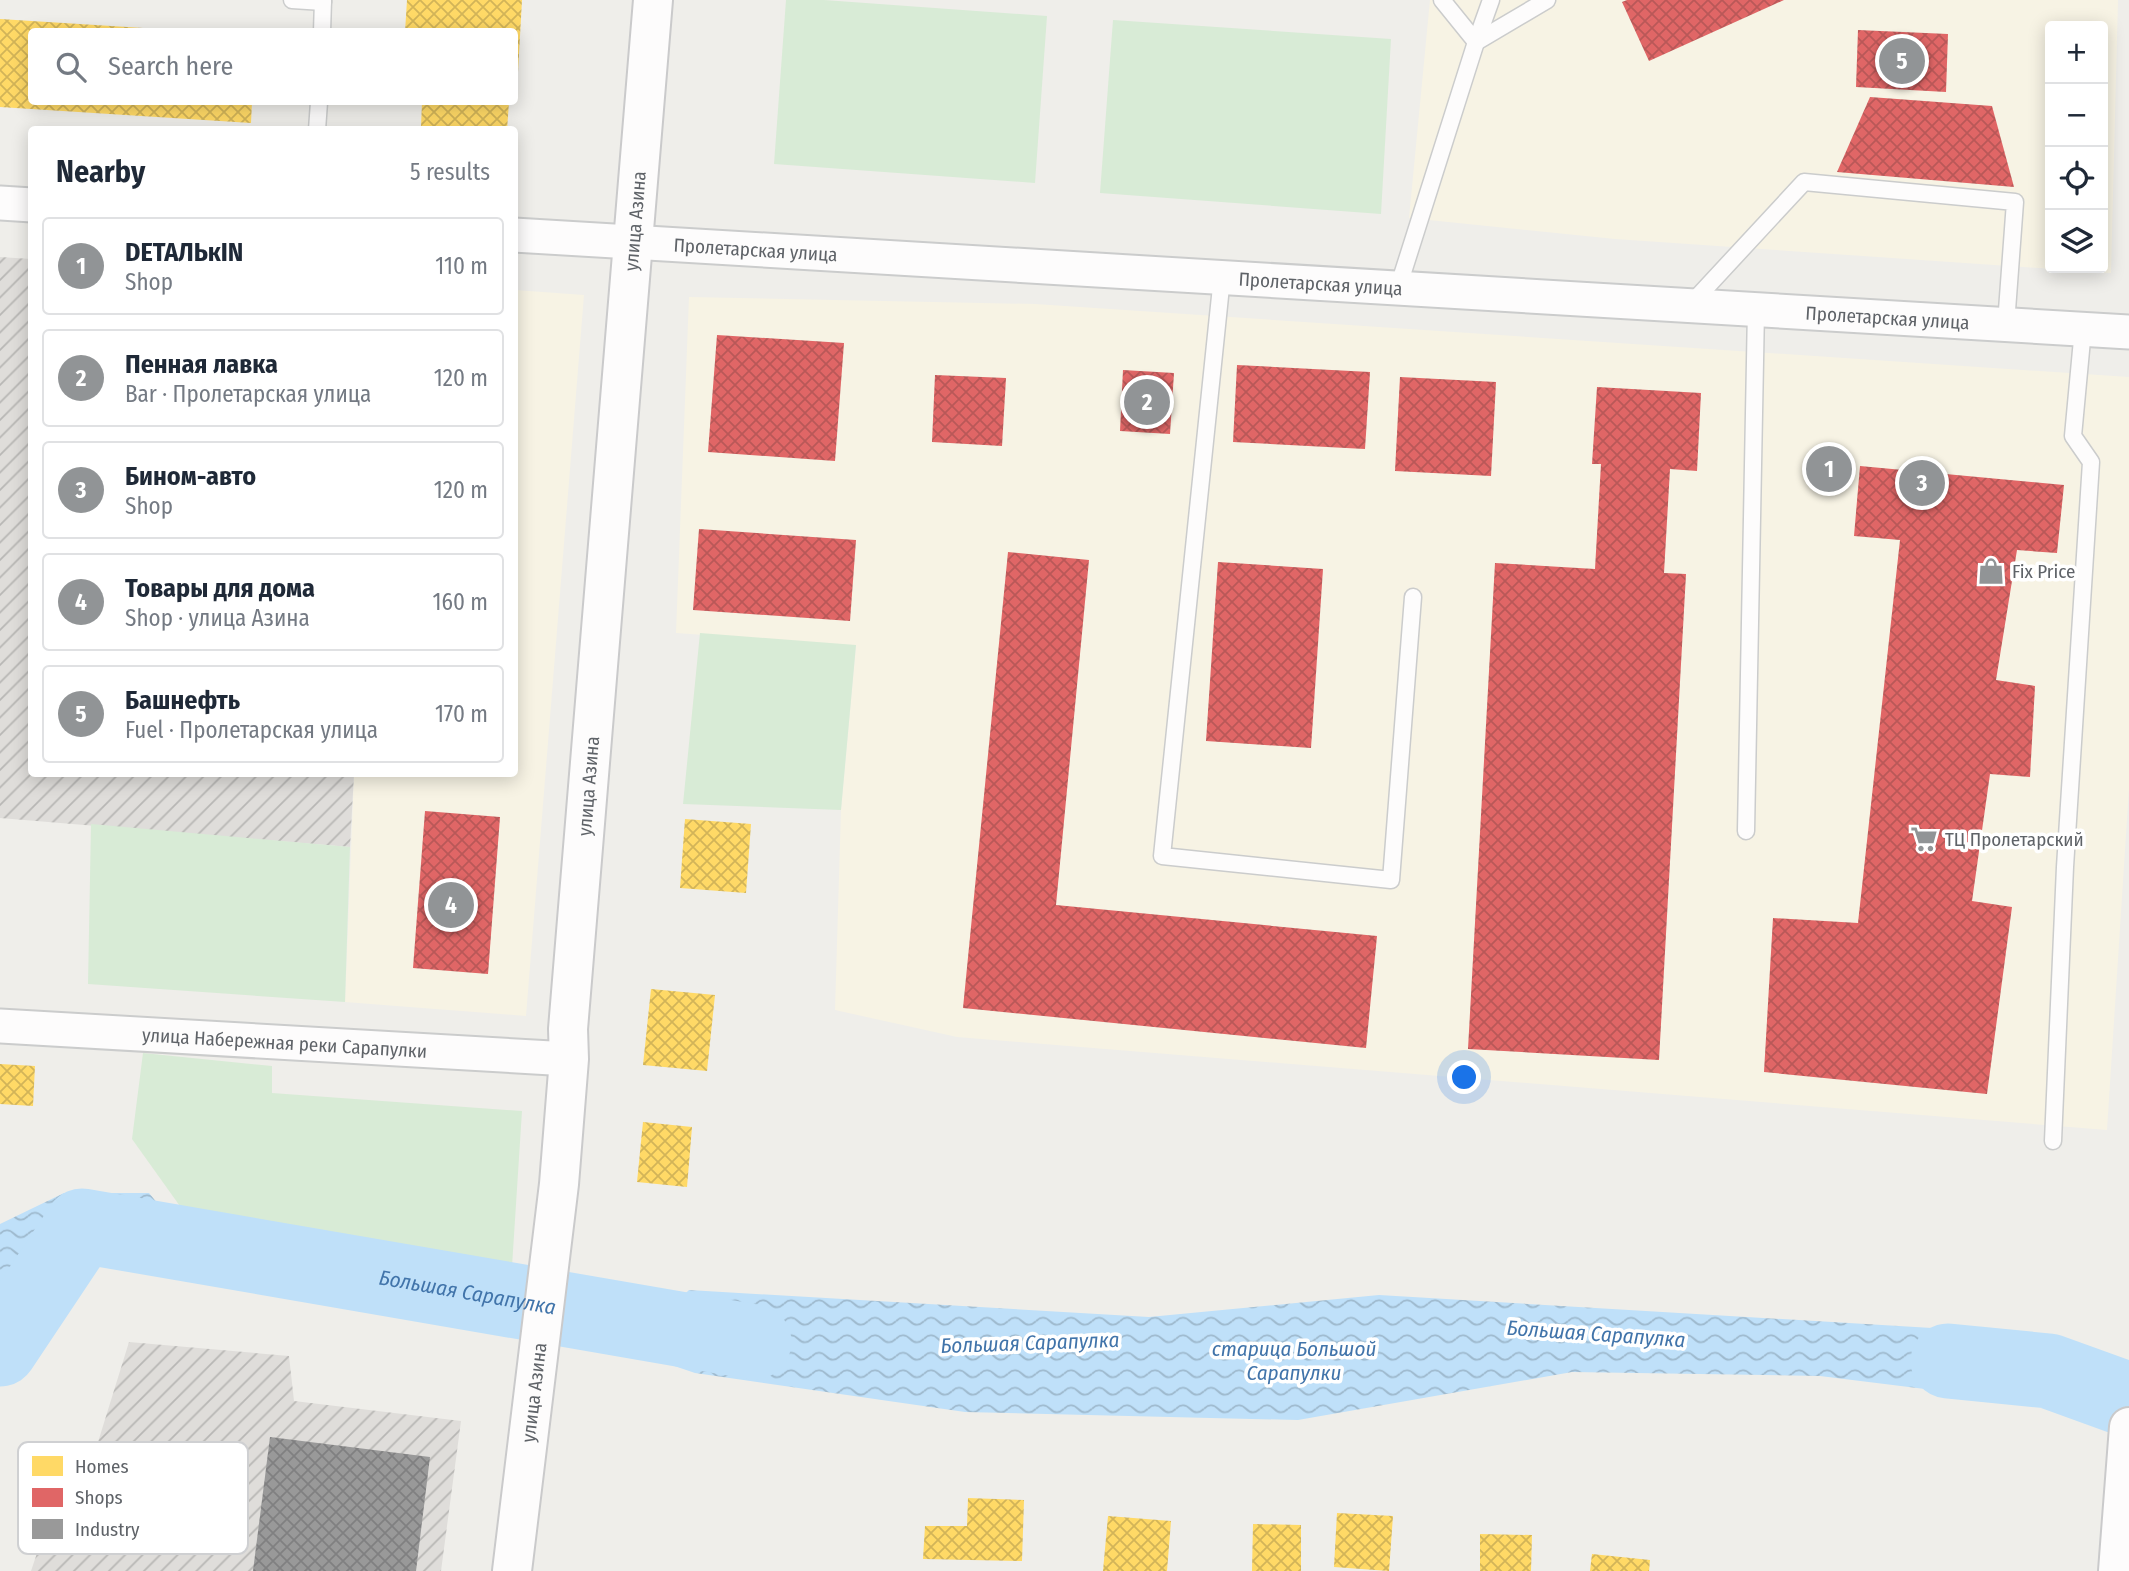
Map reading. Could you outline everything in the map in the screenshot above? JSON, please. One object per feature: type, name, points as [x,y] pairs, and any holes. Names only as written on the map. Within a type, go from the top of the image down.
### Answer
[{"type":"main road","name":"улица Азина","points":[[512,1571],[559,1184],[569,1059],[568,1029],[653,0]]},
{"type":"main road","points":[[2119,1557],[2129,1427]]},
{"type":"street","points":[[0,203],[28,205]]},
{"type":"street","name":"Пролетарская улица","points":[[518,235],[2129,332]]},
{"type":"street","name":"улица Набережная реки Сарапулки","points":[[0,1026],[569,1059]]},
{"type":"lane","points":[[292,0],[323,1],[322,28]]},
{"type":"lane","points":[[1442,0],[1476,42]]},
{"type":"lane","points":[[1398,288],[1491,0]]},
{"type":"lane","points":[[1476,42],[1547,0]]},
{"type":"lane","points":[[317,126],[319,105]]},
{"type":"lane","points":[[1690,305],[1804,182],[2015,202],[2006,324]]},
{"type":"lane","points":[[1222,277],[1163,856],[1391,880],[1413,597]]},
{"type":"lane","points":[[1746,831],[1756,309]]},
{"type":"lane","points":[[2053,1141],[2066,867],[2091,462],[2073,436],[2083,329]]},
{"type":"shaded area","points":[[1430,0],[2118,0],[2111,273],[2108,273],[2108,21],[2045,21],[2045,268],[1615,239],[1409,218]]},
{"type":"shaded area","points":[[0,257],[28,259],[28,777],[354,777],[350,847],[0,818]]},
{"type":"shaded area","points":[[518,290],[584,295],[526,1016],[345,1002],[354,777],[518,777]]},
{"type":"shaded area","points":[[689,297],[1035,304],[2129,377],[2129,788],[2107,1130],[957,1037],[835,1010],[841,810],[856,646],[676,633]]},
{"type":"shaded area","points":[[129,1342],[289,1356],[294,1401],[461,1421],[441,1571],[31,1571],[37,1554],[248,1554],[248,1442],[98,1442]]},
{"type":"green space","points":[[786,0],[824,0],[1047,16],[1035,183],[774,164]]},
{"type":"green space","points":[[1113,20],[1391,39],[1381,214],[1100,193]]},
{"type":"green space","points":[[700,633],[856,645],[841,810],[683,804]]},
{"type":"green space","points":[[91,824],[350,847],[345,1002],[88,984]]},
{"type":"green space","points":[[143,1053],[272,1066],[272,1093],[522,1111],[511,1282],[197,1230],[132,1139]]},
{"type":"water","points":[[64,1193],[149,1193],[180,1231],[170,1262],[100,1247],[47,1283],[0,1386],[0,1224]]},
{"type":"water","name":"старица Большой Сарапулки","points":[[689,1290],[1149,1317],[1379,1295],[1932,1328],[2051,1346],[2047,1404],[1820,1376],[1572,1372],[1298,1420],[965,1412],[695,1373],[627,1350]]},
{"type":"building: Homes","points":[[407,0],[522,0],[518,72],[518,28],[405,28]]},
{"type":"building: Homes","points":[[0,19],[143,28],[28,28],[28,105],[252,105],[251,123],[0,107]]},
{"type":"building: Homes","points":[[422,105],[509,105],[507,126],[421,126]]},
{"type":"building: Homes","points":[[685,819],[751,824],[746,893],[680,888]]},
{"type":"building: Homes","points":[[651,989],[715,995],[707,1071],[643,1065]]},
{"type":"building: Homes","points":[[0,1064],[35,1066],[33,1106],[0,1104]]},
{"type":"building: Homes","points":[[643,1122],[692,1127],[687,1187],[637,1182]]},
{"type":"building: Homes","points":[[968,1498],[1024,1500],[1022,1561],[923,1559],[925,1526],[967,1526]]},
{"type":"building: Homes","points":[[1337,1513],[1393,1516],[1389,1571],[1334,1567]]},
{"type":"building: Homes","points":[[1108,1516],[1171,1521],[1167,1571],[1103,1571]]},
{"type":"building: Homes","points":[[1253,1524],[1301,1525],[1301,1571],[1252,1571]]},
{"type":"building: Homes","points":[[1480,1534],[1532,1535],[1531,1571],[1480,1571]]},
{"type":"building: Homes","points":[[1592,1554],[1650,1560],[1649,1571],[1590,1571]]},
{"type":"building: Shops","points":[[1784,0],[1649,61],[1622,2]]},
{"type":"building: Shops","points":[[1858,30],[1948,34],[1946,92],[1856,87]]},
{"type":"building: Shops","points":[[1870,97],[1992,106],[2014,187],[1837,172]]},
{"type":"building: Shops","points":[[717,335],[844,343],[835,461],[708,452]]},
{"type":"building: Shops","points":[[1237,365],[1370,372],[1365,449],[1233,442]]},
{"type":"building: Shops","points":[[1123,370],[1174,373],[1170,434],[1120,431]]},
{"type":"building: Shops","points":[[935,375],[1006,378],[1002,446],[932,442]]},
{"type":"building: Shops","points":[[1400,377],[1496,382],[1491,476],[1395,471]]},
{"type":"building: Shops","points":[[1597,387],[1701,393],[1697,471],[1670,469],[1664,573],[1686,574],[1659,1060],[1468,1049],[1495,563],[1595,569],[1601,464],[1592,464]]},
{"type":"building: Shops","name":"ТЦ Пролетарский","points":[[1860,466],[2064,485],[2057,553],[2017,550],[1996,680],[2035,686],[2030,777],[1990,774],[1972,901],[2012,907],[1987,1094],[1764,1072],[1773,918],[1858,923],[1900,540],[1854,536]]},
{"type":"building: Shops","points":[[699,529],[856,540],[850,621],[693,610]]},
{"type":"building: Shops","points":[[1008,552],[1089,560],[1056,905],[1377,936],[1366,1048],[963,1008]]},
{"type":"building: Shops","points":[[1218,562],[1323,569],[1311,748],[1206,741]]},
{"type":"building: Shops","points":[[425,811],[500,817],[488,974],[413,968]]},
{"type":"building: Industry","points":[[270,1437],[430,1457],[416,1571],[253,1571]]},
{"type":"waterway","name":"Большая Сарапулка","points":[[0,1349],[82,1226],[754,1342]]},
{"type":"waterway","name":"Большая Сарапулка","points":[[1948,1361],[2049,1371],[2129,1400]]},
{"type":"place","name":"Башнефть","points":[[1902,61]]},
{"type":"place","name":"Пенная лавка","points":[[1147,402]]},
{"type":"place","name":"DЕТАЛЬкIN","points":[[1829,469]]},
{"type":"place","name":"Бином-авто","points":[[1922,483]]},
{"type":"place","name":"Fix Price","points":[[1991,571]]},
{"type":"place","name":"ТЦ Пролетарский","points":[[1924,839]]},
{"type":"place","name":"Товары для дома","points":[[451,905]]}]
